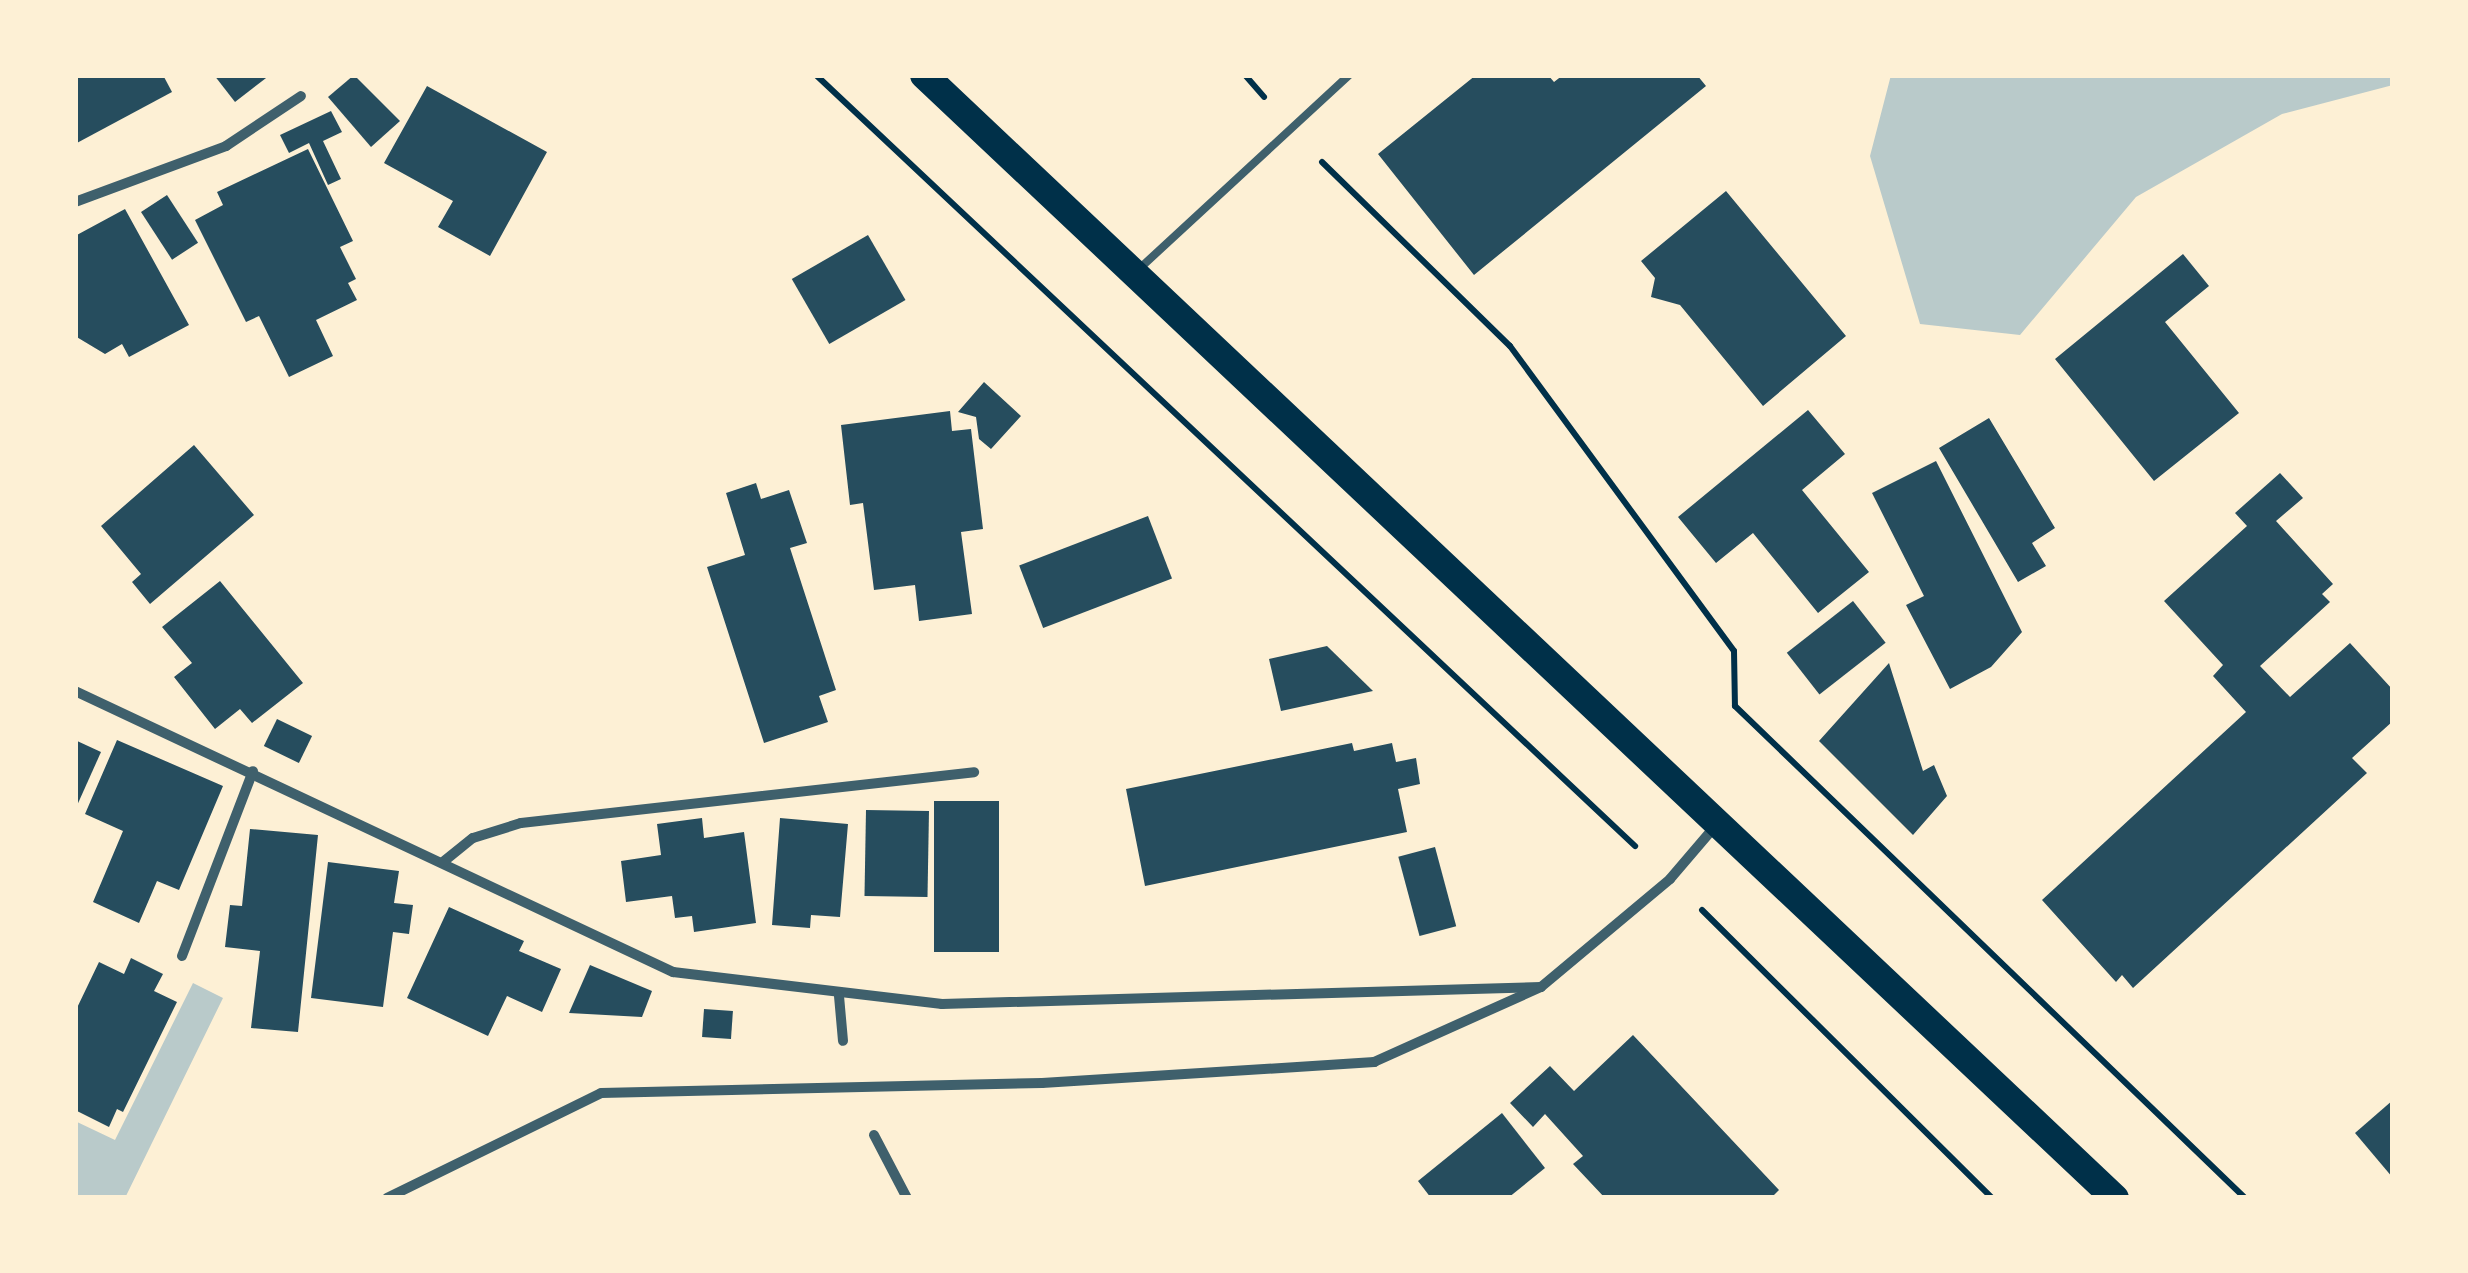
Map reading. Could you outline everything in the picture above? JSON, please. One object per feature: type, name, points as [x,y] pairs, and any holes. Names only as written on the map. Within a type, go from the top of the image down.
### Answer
[{"type":"highway","points":[[924,75],[1721,820],[2116,1198]]},
{"type":"street","points":[[75,202],[226,146],[301,96]]},
{"type":"street","points":[[75,691],[253,771],[673,972],[840,996],[942,1004],[1541,987]]},
{"type":"street","points":[[182,956],[253,771]]},
{"type":"street","points":[[443,862],[473,838],[521,823],[974,772]]},
{"type":"street","points":[[387,1198],[600,1093],[1042,1082],[1374,1062],[1541,987],[1670,879],[1721,820]]},
{"type":"street","points":[[840,996],[843,1041]]},
{"type":"street","points":[[874,1135],[907,1198]]},
{"type":"lane","points":[[1135,274],[1348,75]]},
{"type":"path","points":[[816,75],[1670,879],[1992,1198]]},
{"type":"path","points":[[1245,75],[1343,187],[1510,346],[1734,651],[1735,706],[2245,1198]]},
{"type":"shaded area","points":[[1891,75],[2393,75],[2393,85],[2282,114],[2136,197],[2020,335],[1920,324],[1870,156]]},
{"type":"shaded area","points":[[193,983],[223,998],[125,1198],[75,1198],[75,1121],[115,1140]]},
{"type":"building","points":[[75,75],[163,75],[172,92],[75,144]]},
{"type":"building","points":[[214,75],[270,75],[235,102]]},
{"type":"building","points":[[354,75],[400,121],[371,147],[328,97]]},
{"type":"building","points":[[1476,75],[1548,75],[1554,82],[1563,75],[1697,75],[1706,86],[1474,275],[1378,154]]},
{"type":"building","points":[[427,86],[547,152],[490,256],[438,227],[453,201],[384,163]]},
{"type":"building","points":[[331,111],[342,132],[323,141],[341,179],[328,185],[309,143],[289,153],[280,135]]},
{"type":"building","points":[[308,149],[353,241],[340,247],[356,279],[348,283],[357,300],[316,320],[333,356],[289,377],[259,316],[246,322],[195,220],[223,205],[217,192]]},
{"type":"building","points":[[1726,191],[1846,336],[1763,406],[1680,305],[1651,297],[1655,278],[1641,261]]},
{"type":"building","points":[[167,195],[198,243],[172,260],[141,212]]},
{"type":"building","points":[[125,209],[189,325],[129,357],[122,344],[105,354],[75,336],[75,236]]},
{"type":"building","points":[[868,235],[906,300],[829,344],[792,279]]},
{"type":"building","points":[[2183,254],[2209,286],[2165,322],[2239,413],[2154,481],[2055,359]]},
{"type":"building","points":[[984,382],[1021,416],[991,449],[979,439],[976,417],[958,412]]},
{"type":"building","points":[[1808,410],[1845,454],[1802,490],[1869,572],[1818,613],[1753,533],[1716,563],[1678,517]]},
{"type":"building","points":[[950,411],[952,431],[971,429],[983,529],[961,532],[972,614],[919,621],[915,585],[874,590],[863,503],[850,505],[841,425]]},
{"type":"building","points":[[1989,418],[2055,528],[2032,543],[2046,566],[2018,582],[1939,448]]},
{"type":"building","points":[[194,445],[254,515],[150,604],[132,582],[141,574],[101,526]]},
{"type":"building","points":[[1936,461],[2022,632],[1991,667],[1950,689],[1906,605],[1924,596],[1872,493]]},
{"type":"building","points":[[2280,473],[2303,498],[2276,521],[2333,584],[2322,594],[2330,602],[2260,666],[2290,697],[2350,643],[2393,690],[2393,721],[2352,758],[2367,773],[2133,988],[2122,975],[2116,982],[2042,900],[2246,712],[2213,676],[2223,665],[2164,601],[2247,526],[2235,513]]},
{"type":"building","points":[[756,483],[761,499],[789,490],[807,543],[790,548],[836,690],[819,696],[828,722],[764,743],[707,567],[745,555],[726,493]]},
{"type":"building","points":[[1148,516],[1172,579],[1043,628],[1019,565]]},
{"type":"building","points":[[220,581],[303,683],[252,723],[240,709],[215,729],[174,677],[192,663],[162,627]]},
{"type":"building","points":[[1853,601],[1886,643],[1819,694],[1787,653]]},
{"type":"building","points":[[1327,646],[1373,691],[1281,711],[1269,659]]},
{"type":"building","points":[[1889,663],[1923,771],[1934,765],[1947,796],[1913,835],[1819,741]]},
{"type":"building","points":[[277,719],[312,736],[299,763],[264,746]]},
{"type":"building","points":[[75,740],[101,752],[75,810]]},
{"type":"building","points":[[117,740],[223,786],[179,890],[157,881],[139,923],[93,902],[123,831],[85,814]]},
{"type":"building","points":[[1352,743],[1354,751],[1392,743],[1396,762],[1416,758],[1420,784],[1398,789],[1407,832],[1145,886],[1126,789]]},
{"type":"building","points":[[934,801],[999,801],[999,952],[934,952]]},
{"type":"building","points":[[866,810],[929,811],[927,897],[864,896]]},
{"type":"building","points":[[702,818],[704,838],[744,832],[756,923],[694,932],[692,916],[675,918],[672,896],[626,902],[621,861],[661,855],[657,824]]},
{"type":"building","points":[[780,818],[848,824],[840,917],[811,915],[810,928],[772,925]]},
{"type":"building","points":[[250,829],[318,835],[298,1032],[251,1028],[260,951],[225,947],[230,905],[242,906]]},
{"type":"building","points":[[1435,847],[1456,926],[1420,936],[1398,857]]},
{"type":"building","points":[[328,862],[399,871],[394,903],[413,905],[409,934],[393,932],[383,1007],[311,998]]},
{"type":"building","points":[[449,907],[524,941],[519,951],[561,969],[542,1012],[507,996],[488,1036],[407,998]]},
{"type":"building","points":[[131,958],[163,974],[154,991],[177,1002],[123,1112],[117,1109],[109,1127],[75,1110],[75,1012],[99,962],[124,974]]},
{"type":"building","points":[[590,965],[652,991],[642,1017],[569,1013]]},
{"type":"building","points":[[704,1009],[733,1011],[731,1039],[702,1037]]},
{"type":"building","points":[[1633,1035],[1779,1190],[1771,1198],[1605,1198],[1573,1164],[1583,1156],[1545,1114],[1533,1127],[1510,1103],[1550,1066],[1574,1091]]},
{"type":"building","points":[[2393,1100],[2393,1178],[2355,1133]]},
{"type":"building","points":[[1502,1113],[1545,1168],[1508,1198],[1431,1198],[1418,1181]]}]
